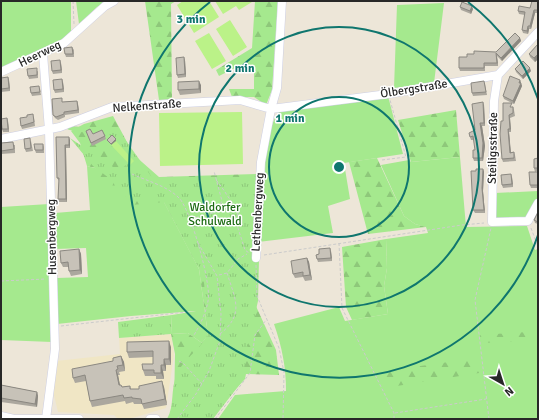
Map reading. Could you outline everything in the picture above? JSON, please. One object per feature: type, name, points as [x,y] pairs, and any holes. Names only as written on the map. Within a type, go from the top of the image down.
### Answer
[{"type":"street","name":"Heerweg","points":[[1,72],[43,54],[64,43],[105,6],[114,1]]},
{"type":"street","name":"Lethenbergweg","points":[[256,255],[262,162],[271,109],[277,88],[282,1]]},
{"type":"street","points":[[498,75],[538,32]]},
{"type":"street","name":"Husenbergweg","points":[[43,54],[49,130],[54,327],[54,349],[46,419]]},
{"type":"street","name":"Ölbergstraße","points":[[271,109],[388,94],[498,75]]},
{"type":"street","name":"Steiligsstraße","points":[[492,222],[494,101],[498,75]]},
{"type":"street","name":"Nelkenstraße","points":[[1,140],[49,130],[112,107],[240,100],[271,109]]},
{"type":"street","points":[[492,222],[528,222],[538,203]]},
{"type":"street","points":[[1,416],[14,419],[79,419]]},
{"type":"street","points":[[150,419],[156,419]]},
{"type":"path","points":[[73,1],[75,27],[78,31]]},
{"type":"path","points":[[382,160],[406,156],[388,94]]},
{"type":"path","points":[[190,220],[216,212],[222,201],[214,171]]},
{"type":"path","points":[[132,174],[167,189],[180,200],[190,220],[197,240],[209,300],[194,335]]},
{"type":"path","points":[[216,180],[222,187],[228,199],[238,209],[238,225],[247,253]]},
{"type":"path","points":[[218,276],[227,273],[238,259],[247,253],[256,255],[492,222],[475,300],[489,419]]},
{"type":"path","points":[[528,222],[538,247]]},
{"type":"path","points":[[177,419],[202,384],[209,371],[220,341],[221,314],[218,276],[197,240]]},
{"type":"path","points":[[339,243],[342,308],[394,413],[394,419]]},
{"type":"path","name":"Lethenbergweg","points":[[256,255],[257,296],[279,348],[284,372],[283,419]]},
{"type":"path","points":[[220,334],[229,327],[236,316],[236,300],[227,273]]},
{"type":"path","points":[[1,281],[53,279]]},
{"type":"path","points":[[54,327],[186,312]]},
{"type":"path","points":[[215,419],[247,380],[250,373],[255,335],[267,320]]},
{"type":"path","points":[[179,360],[202,384]]},
{"type":"path","points":[[394,413],[486,399]]},
{"type":"shaded area","points":[[171,334],[174,355],[166,408],[129,419],[118,419],[114,415],[58,412],[53,391],[56,361],[120,354],[119,338]]},
{"type":"green space","points":[[1,1],[71,1],[71,33],[55,44],[1,68]]},
{"type":"green space","points":[[76,1],[107,1],[97,7],[79,24]]},
{"type":"green space","points":[[145,1],[176,1],[171,4],[172,99],[159,100]]},
{"type":"green space","points":[[183,1],[209,1],[219,17],[194,33],[177,5]]},
{"type":"green space","points":[[215,1],[252,2],[239,10],[236,6],[223,14]]},
{"type":"green space","points":[[255,1],[278,1],[272,90],[266,105],[254,97],[232,97],[229,89],[254,89],[254,66],[241,65],[219,76],[216,70],[252,48]]},
{"type":"green space","points":[[444,3],[434,83],[394,88],[397,5]]},
{"type":"green space","points":[[230,20],[247,47],[233,56],[216,29]]},
{"type":"green space","points":[[209,33],[226,61],[212,69],[195,41]]},
{"type":"green space","points":[[388,96],[403,154],[344,163],[350,199],[328,206],[333,233],[258,242],[261,194],[266,153],[269,135],[279,112]]},
{"type":"green space","points":[[456,110],[460,157],[411,162],[398,120]]},
{"type":"green space","points":[[242,112],[243,164],[160,166],[159,113]]},
{"type":"green space","name":"Waldorfer Schulwald","points":[[113,116],[134,155],[159,177],[257,174],[255,304],[276,350],[279,375],[246,374],[245,379],[216,411],[174,407],[175,354],[171,334],[188,333],[202,343],[208,335],[199,269],[164,202],[131,205],[118,186],[100,184],[95,168],[87,166],[80,143],[71,131],[84,124]]},
{"type":"green space","name":"Waldorfer Schulwald","points":[[63,127],[117,128],[151,176],[156,178],[221,177],[261,179],[258,301],[246,354],[243,380],[213,419],[167,419],[171,408],[177,374],[184,363],[202,344],[208,333],[203,269],[197,265],[163,200],[159,197],[127,198],[117,192],[113,181],[93,166],[70,138],[119,171],[128,163],[119,153],[100,137],[69,130]]},
{"type":"green space","points":[[116,141],[134,161],[130,165],[111,145]]},
{"type":"green space","points":[[460,157],[466,227],[527,226],[535,250],[538,249],[538,419],[218,419],[235,395],[286,391],[283,357],[274,324],[339,307],[345,321],[388,314],[384,286],[387,268],[386,239],[428,233],[426,227],[415,224],[404,216],[381,165],[409,160],[411,162]]},
{"type":"green space","points":[[377,158],[404,216],[415,224],[426,227],[368,234],[349,162]]},
{"type":"green space","points":[[87,166],[95,168],[118,186],[164,202],[199,269],[208,335],[202,343],[188,333],[171,334],[172,315],[196,311],[57,324],[57,278],[88,277],[86,248],[55,249],[55,213],[90,210]]},
{"type":"green space","points":[[538,191],[538,197],[527,217],[494,219],[495,193]]},
{"type":"green space","points":[[49,204],[52,342],[1,340],[1,207]]},
{"type":"green space","points":[[386,239],[387,268],[384,286],[388,314],[352,320],[346,307],[342,247]]},
{"type":"green space","points":[[172,315],[171,334],[119,338],[118,322]]},
{"type":"green space","points":[[527,332],[527,341],[481,343],[480,335]]},
{"type":"green space","points":[[477,358],[479,373],[384,388],[378,372]]},
{"type":"building","points":[[532,1],[538,1],[538,10],[534,10],[530,26],[528,26],[527,31],[522,30],[525,12],[518,11],[519,6],[530,8]]},
{"type":"building","points":[[462,2],[472,6],[470,11],[460,7]]},
{"type":"building","points":[[515,33],[520,38],[501,58],[496,53],[497,63],[484,63],[484,68],[459,68],[459,57],[467,57],[467,54],[474,54],[474,51],[496,52]]},
{"type":"building","points":[[538,44],[538,56],[537,55],[534,58],[529,54]]},
{"type":"building","points":[[72,47],[73,54],[65,54],[64,48]]},
{"type":"building","points":[[184,57],[185,74],[177,75],[176,58]]},
{"type":"building","points":[[60,60],[61,70],[52,71],[51,61]]},
{"type":"building","points":[[523,61],[530,68],[522,76],[515,69]]},
{"type":"building","points":[[37,68],[37,75],[28,76],[27,69]]},
{"type":"building","points":[[510,76],[520,80],[519,83],[521,83],[513,101],[503,96]]},
{"type":"building","points":[[8,77],[9,88],[1,89],[1,78]]},
{"type":"building","points":[[62,79],[63,89],[54,90],[53,80]]},
{"type":"building","points":[[199,81],[199,89],[178,90],[178,82]]},
{"type":"building","points":[[484,81],[486,92],[472,93],[471,83]]},
{"type":"building","points":[[39,86],[40,92],[31,93],[30,87]]},
{"type":"building","points":[[62,98],[62,102],[77,101],[78,110],[64,112],[64,114],[56,117],[53,115],[52,99]]},
{"type":"building","points":[[483,102],[484,123],[480,123],[483,143],[482,158],[473,158],[473,150],[475,150],[473,136],[470,137],[469,133],[475,130],[472,104]]},
{"type":"building","points":[[503,103],[512,103],[510,107],[513,107],[513,113],[509,115],[510,129],[508,129],[510,153],[514,152],[514,158],[502,159],[500,134],[501,121],[503,121]]},
{"type":"building","points":[[33,114],[34,122],[21,126],[20,118]]},
{"type":"building","points":[[7,118],[8,129],[2,129],[1,119]]},
{"type":"building","points":[[90,129],[93,134],[102,130],[105,136],[91,143],[86,131]]},
{"type":"building","points":[[112,135],[116,139],[111,144],[107,140]]},
{"type":"building","points":[[56,137],[69,137],[69,145],[65,145],[66,199],[58,199],[59,178],[57,178]]},
{"type":"building","points":[[30,138],[31,148],[25,149],[24,139]]},
{"type":"building","points":[[13,142],[14,149],[1,151],[1,143]]},
{"type":"building","points":[[34,144],[43,144],[43,150],[35,150]]},
{"type":"building","points":[[538,158],[538,168],[534,168],[534,159]]},
{"type":"building","points":[[476,169],[483,169],[482,188],[484,210],[473,210],[471,171],[476,171]]},
{"type":"building","points":[[529,172],[538,172],[538,185],[530,185]]},
{"type":"building","points":[[511,174],[512,184],[502,185],[501,175]]},
{"type":"building","points":[[538,212],[538,222],[534,220]]},
{"type":"building","points":[[330,248],[331,258],[317,259],[316,255],[319,254],[319,249]]},
{"type":"building","points":[[79,249],[80,270],[69,271],[68,262],[61,263],[60,251]]},
{"type":"building","points":[[307,258],[310,275],[303,276],[303,272],[293,274],[291,261]]},
{"type":"building","points":[[169,341],[169,359],[164,359],[164,365],[161,365],[161,373],[154,373],[154,370],[143,370],[142,364],[153,364],[153,351],[127,352],[127,342]]},
{"type":"building","points":[[121,356],[123,365],[117,366],[118,369],[116,370],[119,385],[122,387],[130,386],[130,389],[139,389],[139,386],[162,381],[165,399],[142,404],[141,399],[132,397],[124,398],[123,395],[90,401],[85,375],[73,378],[72,369],[113,361],[113,358]]},
{"type":"building","points":[[1,385],[37,392],[35,404],[1,398]]}]
